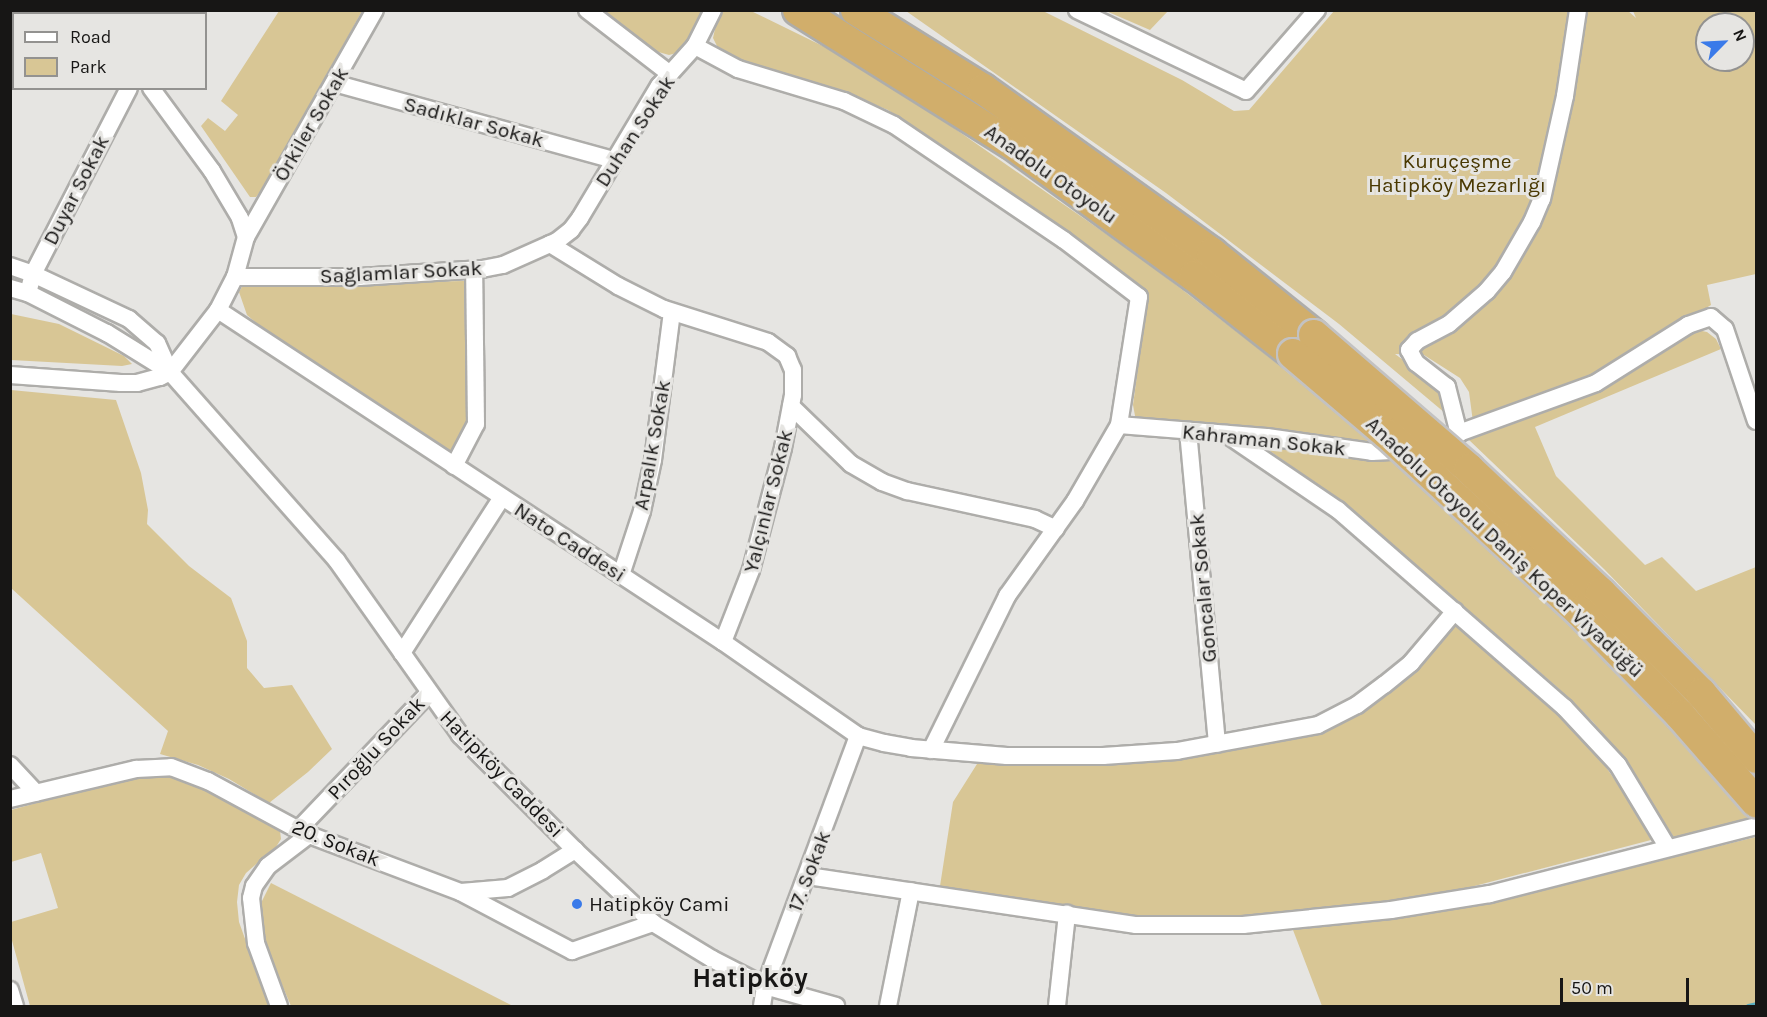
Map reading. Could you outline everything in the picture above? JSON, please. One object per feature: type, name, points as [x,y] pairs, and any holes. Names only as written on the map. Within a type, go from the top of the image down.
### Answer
[{"type":"highway","name":"Anadolu Otoyolu","points":[[798,10],[1012,144],[1194,276],[1303,345]]},
{"type":"highway","name":"Anadolu Otoyolu","points":[[856,10],[992,95],[1212,253],[1303,345]]},
{"type":"highway","name":"Anadolu Otoyolu Daniş Koper Viyadüğü","points":[[1303,345],[1469,469],[1601,593],[1701,693],[1756,758]]},
{"type":"highway","name":"Anadolu Otoyolu Daniş Koper Viyadüğü","points":[[1303,345],[1387,434],[1580,612],[1680,715],[1756,802]]},
{"type":"street","name":"Örkiler Sokak","points":[[170,372],[218,310],[235,277],[246,237],[375,10]]},
{"type":"street","points":[[587,10],[670,74]]},
{"type":"street","name":"Duhan Sokak","points":[[550,244],[571,230],[659,86],[695,46],[713,10]]},
{"type":"street","points":[[1077,10],[1246,92],[1317,10]]},
{"type":"street","points":[[1459,434],[1447,387],[1416,363],[1410,350],[1417,341],[1449,324],[1488,291],[1503,272],[1532,222],[1542,199],[1565,96],[1578,10]]},
{"type":"street","points":[[695,46],[738,69],[844,101],[894,125],[1054,233],[1138,297],[1119,425],[1075,501],[1007,596],[931,750]]},
{"type":"street","name":"Sadıklar Sokak","points":[[334,83],[614,160]]},
{"type":"street","name":"Duyar Sokak","points":[[28,293],[33,274],[128,90]]},
{"type":"street","points":[[152,90],[212,171],[240,218],[246,237]]},
{"type":"street","points":[[550,244],[618,286],[672,312]]},
{"type":"street","name":"Sağlamlar Sokak","points":[[235,277],[359,277],[474,270],[503,265],[550,244]]},
{"type":"street","points":[[10,266],[33,274],[129,319],[157,343],[170,372]]},
{"type":"street","points":[[454,466],[476,424],[474,270]]},
{"type":"street","points":[[10,288],[28,293],[107,333],[170,372]]},
{"type":"street","name":"Nato Caddesi","points":[[218,310],[723,642],[858,736],[898,746],[1007,756],[1103,756],[1177,751],[1318,725],[1357,705],[1411,663],[1455,611]]},
{"type":"street","name":"Yalçınlar Sokak","points":[[672,312],[768,342],[788,356],[793,370],[791,406],[783,448],[751,570],[723,642]]},
{"type":"street","name":"Arpalık Sokak","points":[[621,575],[642,511],[653,460],[672,312]]},
{"type":"street","name":"Kahraman Sokak","points":[[1119,425],[1267,437],[1372,452],[1415,448],[1596,383],[1688,325],[1711,317],[1725,329],[1756,421]]},
{"type":"street","points":[[10,375],[137,383],[170,372]]},
{"type":"street","name":"Hatipköy Caddesi","points":[[170,372],[307,524],[337,561],[460,735],[575,850],[653,922],[712,959],[765,986],[836,1006]]},
{"type":"street","points":[[791,406],[851,464],[882,482],[907,490],[1035,519],[1056,529]]},
{"type":"street","name":"Goncalar Sokak","points":[[1188,431],[1217,744]]},
{"type":"street","points":[[1225,434],[1338,510],[1564,707],[1597,739],[1618,765],[1668,848]]},
{"type":"street","points":[[402,653],[502,497]]},
{"type":"street","name":"Pıroğlu Sokak","points":[[279,1006],[256,943],[251,898],[259,876],[304,833],[429,693]]},
{"type":"street","name":"17. Sokak","points":[[762,1006],[765,986],[808,876],[858,736]]},
{"type":"street","points":[[10,765],[36,793]]},
{"type":"street","name":"20. Sokak","points":[[10,799],[136,769],[171,767],[200,777],[304,833],[460,892],[572,951],[653,922]]},
{"type":"street","points":[[808,876],[1136,925],[1243,925],[1443,903],[1490,894],[1756,826]]},
{"type":"street","points":[[460,892],[508,888],[534,876],[575,850]]},
{"type":"street","points":[[888,1006],[911,891]]},
{"type":"street","points":[[1058,1006],[1067,914]]},
{"type":"street","points":[[10,990],[15,1006]]},
{"type":"green space","name":"Kuruçeşme Hatipköy Mezarlığı","points":[[1627,10],[1636,18],[1633,11],[1756,11],[1756,274],[1707,285],[1711,305],[1586,382],[1473,422],[1469,392],[1460,378],[1424,355],[1395,354],[1429,379],[1440,391],[1445,413],[1339,324],[1166,193],[906,11],[1043,11],[1182,80],[1234,111],[1249,110],[1334,11]]},
{"type":"green space","points":[[279,11],[362,11],[271,178],[256,197],[250,197],[201,126],[208,118],[225,131],[238,115],[221,101]]},
{"type":"green space","points":[[604,11],[704,11],[680,52],[669,55],[655,51]]},
{"type":"green space","points":[[719,11],[751,11],[837,53],[915,101],[1145,261],[1254,345],[1376,445],[1136,421],[1133,405],[1143,330],[1144,290],[1060,227],[888,110],[849,94],[731,57],[718,48],[713,38]]},
{"type":"green space","points":[[1106,11],[1168,11],[1150,30]]},
{"type":"green space","points":[[464,281],[467,424],[450,454],[294,349],[276,340],[247,315],[239,292],[242,287],[251,285]]},
{"type":"green space","points":[[11,314],[59,324],[124,356],[132,364],[122,366],[11,360]]},
{"type":"green space","points":[[1697,330],[1707,332],[1716,339],[1721,349],[1535,427],[1556,476],[1645,565],[1662,557],[1696,591],[1756,567],[1756,725],[1604,569],[1468,439],[1567,401]]},
{"type":"green space","points":[[11,390],[116,400],[141,473],[148,510],[147,524],[189,566],[231,598],[247,641],[247,668],[264,688],[292,685],[332,749],[308,772],[269,803],[229,779],[198,765],[160,754],[168,731],[11,588]]},
{"type":"green space","points":[[1259,443],[1395,460],[1552,607],[1698,758],[1749,819],[1675,839],[1621,755],[1593,722],[1557,687],[1347,506]]},
{"type":"green space","points":[[1454,623],[1545,701],[1594,750],[1629,800],[1651,840],[1444,894],[1339,908],[1220,917],[1132,916],[940,886],[953,802],[977,764],[1145,761],[1226,751],[1325,730],[1389,692]]},
{"type":"green space","points":[[156,775],[176,778],[217,795],[280,831],[281,839],[276,847],[246,873],[239,885],[237,902],[239,922],[269,1006],[30,1006],[11,937],[11,922],[58,908],[41,853],[11,862],[11,810],[132,777]]},
{"type":"green space","points":[[1756,837],[1756,1006],[1322,1006],[1293,930],[1474,906]]},
{"type":"green space","points":[[271,883],[513,1006],[291,1006],[268,952],[262,923],[262,901]]},
{"type":"waterway","points":[[1748,1006],[1756,1004]]},
{"type":"place","name":"Hatipköy Cami","points":[[577,904]]},
{"type":"district","name":"Hatipköy","points":[[750,979]]}]
